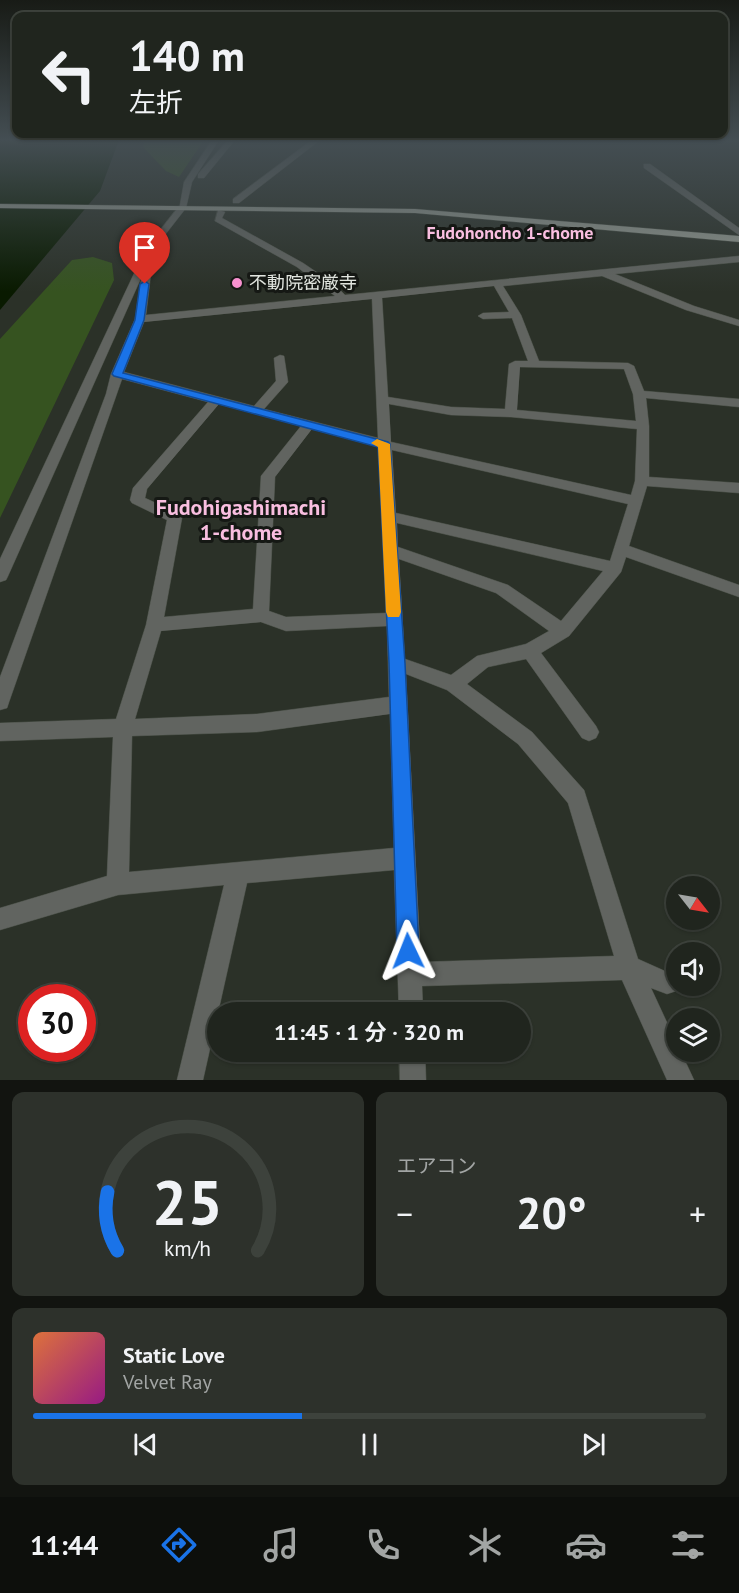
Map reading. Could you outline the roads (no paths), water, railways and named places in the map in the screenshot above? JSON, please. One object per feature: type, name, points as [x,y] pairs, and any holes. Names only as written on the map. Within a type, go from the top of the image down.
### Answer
[{"type":"main road","points":[[0,206],[415,211],[739,239]]},
{"type":"street","points":[[0,576],[150,248],[182,208],[186,190]]},
{"type":"street","points":[[236,201],[250,190]]},
{"type":"street","points":[[681,190],[739,232]]},
{"type":"street","points":[[220,212],[218,219],[301,266],[332,286],[343,299]]},
{"type":"street","points":[[0,702],[112,394],[117,374],[140,320],[150,248]]},
{"type":"street","points":[[140,320],[739,259]]},
{"type":"street","points":[[603,273],[690,308],[739,323]]},
{"type":"street","points":[[497,284],[516,315],[535,364]]},
{"type":"street","points":[[376,296],[397,663],[410,1002]]},
{"type":"street","points":[[483,316],[516,315]]},
{"type":"street","points":[[255,412],[282,382],[280,358]]},
{"type":"street","points":[[453,684],[483,661],[530,651],[563,632],[615,568],[642,481],[643,426],[639,394],[628,366],[515,364],[511,413]]},
{"type":"street","points":[[117,374],[384,444],[636,501]]},
{"type":"street","points":[[639,394],[739,403]]},
{"type":"street","points":[[382,399],[451,411],[511,413],[643,426]]},
{"type":"street","points":[[118,884],[123,727],[154,625],[175,518],[137,500],[140,488],[215,401]]},
{"type":"street","points":[[261,615],[268,476],[308,425]]},
{"type":"street","points":[[642,481],[739,488]]},
{"type":"street","points":[[388,516],[615,568]]},
{"type":"street","points":[[620,549],[739,591]]},
{"type":"street","points":[[390,550],[502,589],[563,632]]},
{"type":"street","points":[[154,625],[261,615],[286,624],[394,619]]},
{"type":"street","points":[[530,651],[589,732]]},
{"type":"street","points":[[397,663],[453,684],[525,738],[577,797],[629,968],[681,1080]]},
{"type":"street","points":[[0,732],[257,723],[399,704]]},
{"type":"street","points":[[0,920],[118,884],[405,858]]},
{"type":"street","points":[[190,1080],[238,873]]},
{"type":"street","points":[[409,974],[629,968],[666,982]]},
{"type":"street","points":[[412,1062],[413,1080]]},
{"type":"place","name":"不動院密厳寺","points":[[237,283]]},
{"type":"district","name":"Fudohoncho 1-chome","points":[[510,233]]},
{"type":"district","name":"Fudohigashimachi 1-chome","points":[[241,520]]}]
